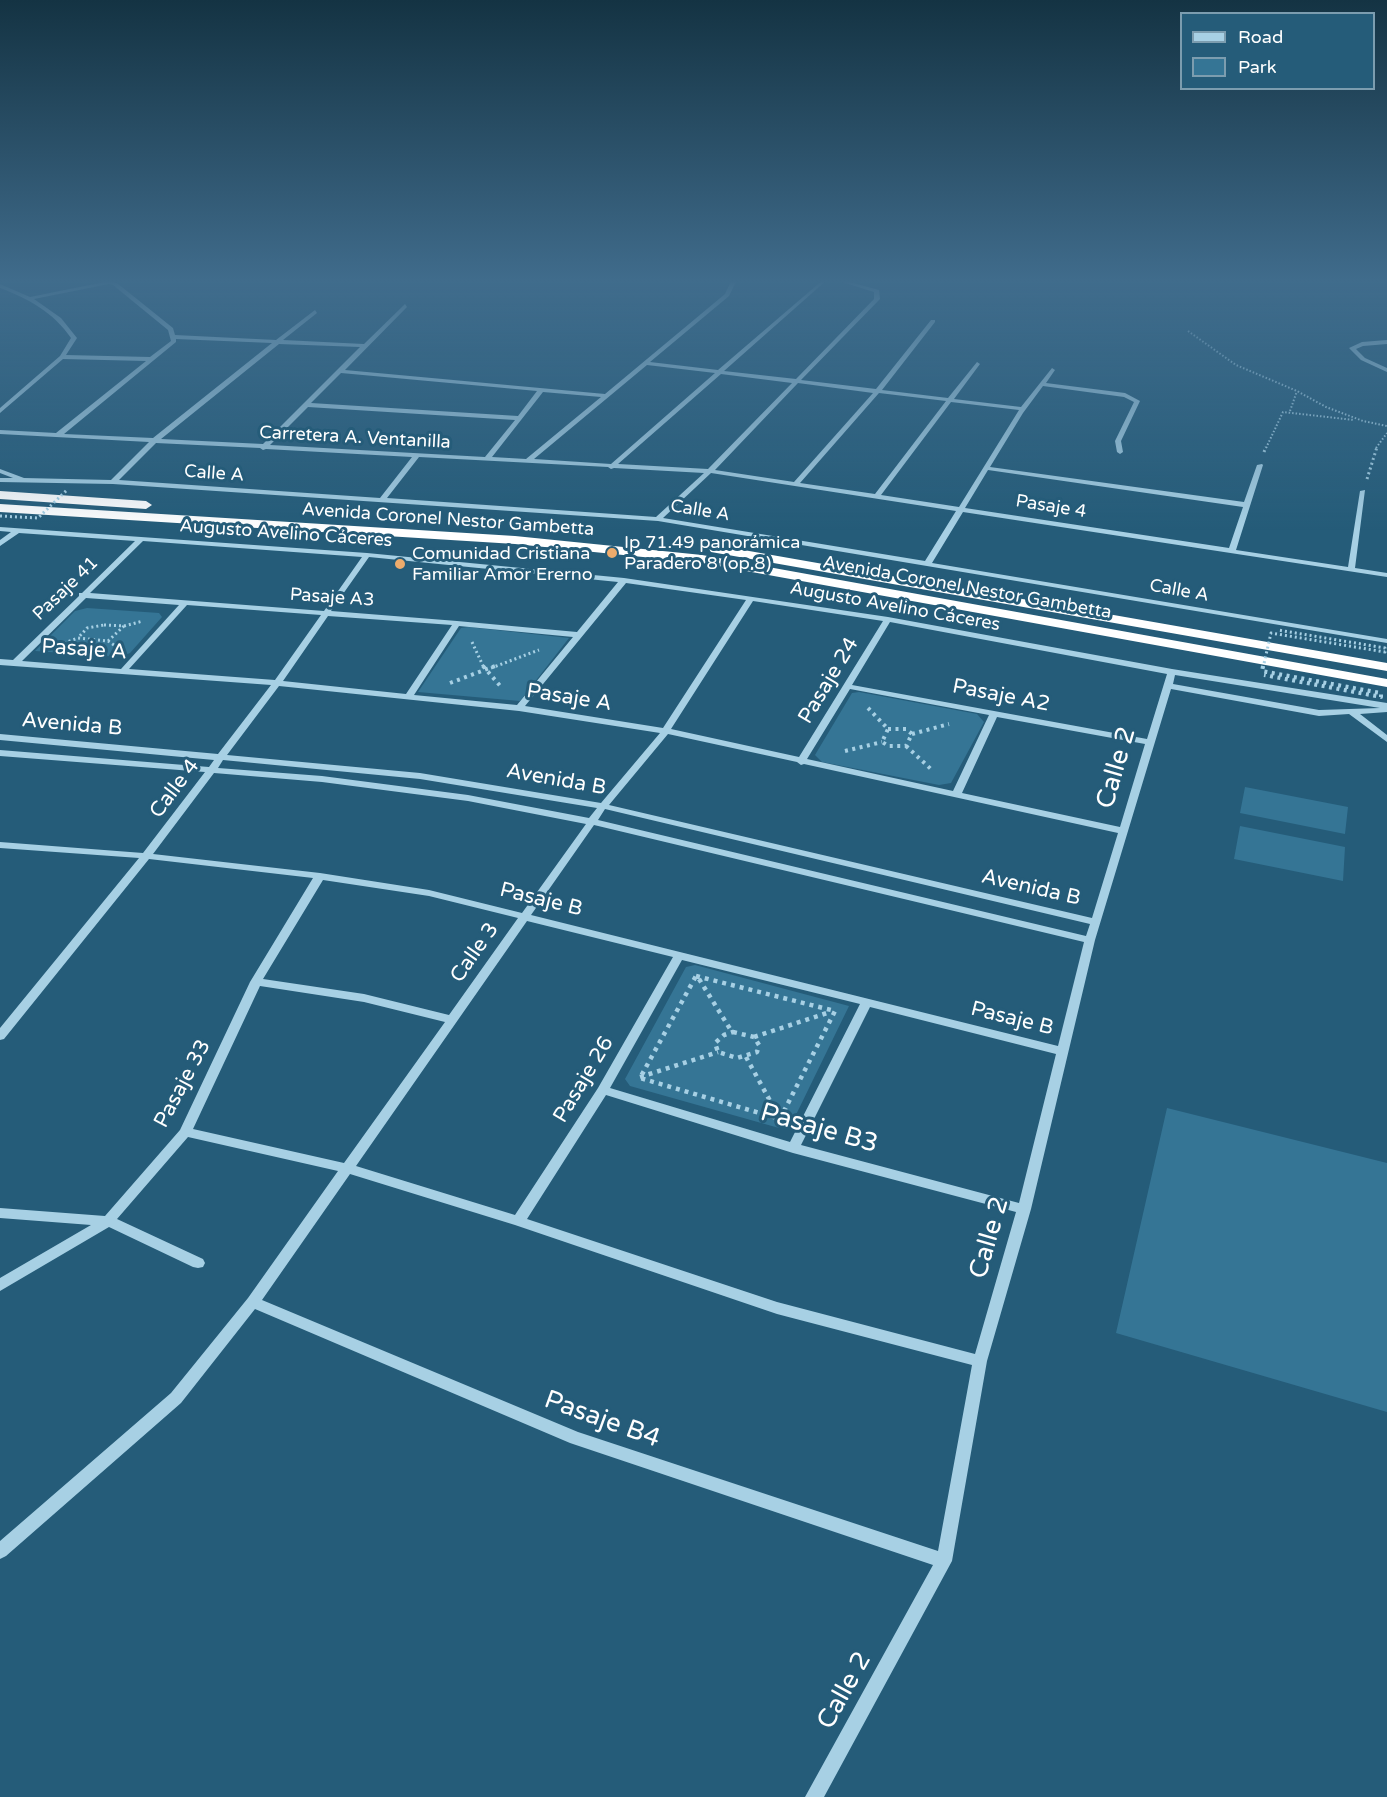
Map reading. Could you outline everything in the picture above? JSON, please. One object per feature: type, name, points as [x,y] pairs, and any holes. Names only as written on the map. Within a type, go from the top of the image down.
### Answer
[{"type":"highway","name":"Avenida Coronel Nestor Gambetta","points":[[0,495],[521,529],[708,548],[919,582],[1170,630],[1387,667]]},
{"type":"highway","name":"Avenida Coronel Nestor Gambetta","points":[[0,508],[515,540],[702,559],[1387,683]]},
{"type":"street","points":[[0,411],[55,363]]},
{"type":"street","points":[[58,435],[145,363]]},
{"type":"street","points":[[113,482],[154,441],[253,363]]},
{"type":"street","points":[[263,448],[347,363]]},
{"type":"street","points":[[528,461],[645,363],[1024,409]]},
{"type":"street","points":[[610,467],[730,363]]},
{"type":"street","points":[[658,519],[710,471],[815,363]]},
{"type":"street","points":[[797,482],[900,363]]},
{"type":"street","points":[[1372,363],[1387,370]]},
{"type":"street","points":[[878,495],[977,364]]},
{"type":"street","points":[[928,563],[986,468],[1052,370]]},
{"type":"street","points":[[339,371],[606,396]]},
{"type":"street","points":[[1042,384],[1125,395],[1137,401],[1118,441],[1119,452]]},
{"type":"street","points":[[487,459],[542,389]]},
{"type":"street","points":[[306,405],[519,418]]},
{"type":"street","name":"Carretera A. Ventanilla","points":[[0,432],[710,471]]},
{"type":"street","points":[[381,501],[416,456]]},
{"type":"street","points":[[1232,550],[1260,465]]},
{"type":"street","points":[[986,468],[1246,505]]},
{"type":"street","points":[[0,471],[24,480]]},
{"type":"street","name":"Pasaje 4","points":[[710,471],[797,482],[1387,575]]},
{"type":"street","name":"Calle A","points":[[0,480],[113,482],[658,519],[1387,641]]},
{"type":"street","points":[[1351,569],[1363,491]]},
{"type":"street","name":"Augusto Avelino Cáceres","points":[[0,529],[367,555],[624,580],[888,619],[1172,672],[1387,708]]},
{"type":"street","points":[[0,544],[18,530]]},
{"type":"street","name":"Pasaje 41","points":[[15,663],[141,539]]},
{"type":"street","name":"Calle 4","points":[[0,1036],[146,856],[211,771],[277,683],[367,555]]},
{"type":"street","points":[[519,708],[624,580]]},
{"type":"street","name":"Pasaje A3","points":[[82,595],[457,623],[580,635]]},
{"type":"street","name":"Calle 3","points":[[0,1551],[176,1398],[253,1302],[345,1168],[453,1020],[603,806],[666,731],[751,598]]},
{"type":"street","points":[[124,670],[185,603]]},
{"type":"street","name":"Pasaje 24","points":[[801,762],[888,619]]},
{"type":"street","points":[[409,696],[457,623]]},
{"type":"street","name":"Pasaje A","points":[[0,662],[277,683],[519,708],[666,731],[1123,831]]},
{"type":"street","name":"Calle 2","points":[[814,1797],[944,1560],[980,1361],[1024,1209],[1090,940],[1172,672]]},
{"type":"street","name":"Pasaje A2","points":[[846,686],[1149,742]]},
{"type":"street","points":[[1167,686],[1319,713],[1353,713],[1387,708]]},
{"type":"street","points":[[956,795],[994,713]]},
{"type":"street","points":[[1353,713],[1387,739]]},
{"type":"street","name":"Avenida B","points":[[0,738],[222,756],[420,776],[603,806],[1096,922]]},
{"type":"street","name":"Avenida B","points":[[0,753],[397,787],[593,822],[1090,940]]},
{"type":"street","name":"Pasaje B","points":[[0,845],[146,856],[320,876],[429,893],[525,915],[679,956],[1062,1051]]},
{"type":"street","name":"Pasaje 33","points":[[0,1285],[108,1221],[184,1132],[256,982],[320,876]]},
{"type":"street","name":"Pasaje 26","points":[[518,1221],[603,1090],[679,956]]},
{"type":"street","points":[[256,982],[364,998],[453,1020]]},
{"type":"street","points":[[793,1148],[866,1003]]},
{"type":"street","name":"Pasaje B3","points":[[603,1090],[793,1148],[1024,1209]]},
{"type":"street","points":[[184,1132],[345,1168],[518,1221],[777,1308],[980,1361]]},
{"type":"street","points":[[0,1213],[108,1221],[198,1263]]},
{"type":"street","name":"Pasaje B4","points":[[253,1302],[575,1438],[944,1560]]},
{"type":"path","points":[[1233,363],[1297,391],[1326,407],[1363,421]]},
{"type":"path","points":[[1290,411],[1297,391]]},
{"type":"path","points":[[1260,465],[1265,448],[1284,412],[1387,426]]},
{"type":"path","points":[[1363,491],[1376,449],[1387,433]]},
{"type":"path","points":[[0,516],[38,518],[68,489]]},
{"type":"path","points":[[108,641],[124,626],[93,624],[84,629],[78,638],[108,641],[125,653],[118,656]]},
{"type":"path","points":[[1264,675],[1381,697],[1381,693],[1262,671],[1271,633],[1385,652],[1385,648],[1278,630]]},
{"type":"path","points":[[471,640],[485,672],[506,691]]},
{"type":"path","points":[[440,686],[485,672],[545,648]]},
{"type":"path","points":[[866,705],[888,729],[906,729],[912,734]]},
{"type":"path","points":[[906,746],[912,734],[957,722]]},
{"type":"path","points":[[882,742],[888,729]]},
{"type":"path","points":[[838,752],[882,742],[890,746],[906,746],[934,773]]},
{"type":"path","points":[[696,976],[835,1011]]},
{"type":"path","points":[[696,976],[732,1032]]},
{"type":"path","points":[[639,1078],[696,976]]},
{"type":"path","points":[[718,1052],[716,1043],[721,1036],[732,1032],[754,1037],[835,1011]]},
{"type":"path","points":[[780,1119],[835,1011]]},
{"type":"path","points":[[639,1078],[718,1052],[731,1058],[746,1058],[757,1052],[759,1046],[754,1037]]},
{"type":"path","points":[[746,1058],[780,1119]]},
{"type":"path","points":[[639,1078],[780,1119]]},
{"type":"green space","points":[[87,608],[159,613],[162,617],[130,653],[120,657],[35,651],[75,611]]},
{"type":"green space","points":[[461,628],[569,638],[520,701],[418,692]]},
{"type":"green space","points":[[859,692],[977,714],[984,722],[951,783],[939,785],[822,762],[815,755],[852,693]]},
{"type":"green space","points":[[1245,787],[1348,807],[1345,834],[1240,813]]},
{"type":"green space","points":[[1240,826],[1345,847],[1343,881],[1234,859]]},
{"type":"green space","points":[[695,965],[849,1006],[791,1125],[779,1128],[630,1086],[625,1079],[686,967]]},
{"type":"green space","points":[[1167,1108],[1387,1163],[1387,1412],[1116,1333]]},
{"type":"place","name":"Ip 71.49 panorámica Paradero 8 (op.8)","points":[[612,553]]},
{"type":"place","name":"Comunidad Cristiana Familiar Amor Ererno","points":[[400,564]]}]
